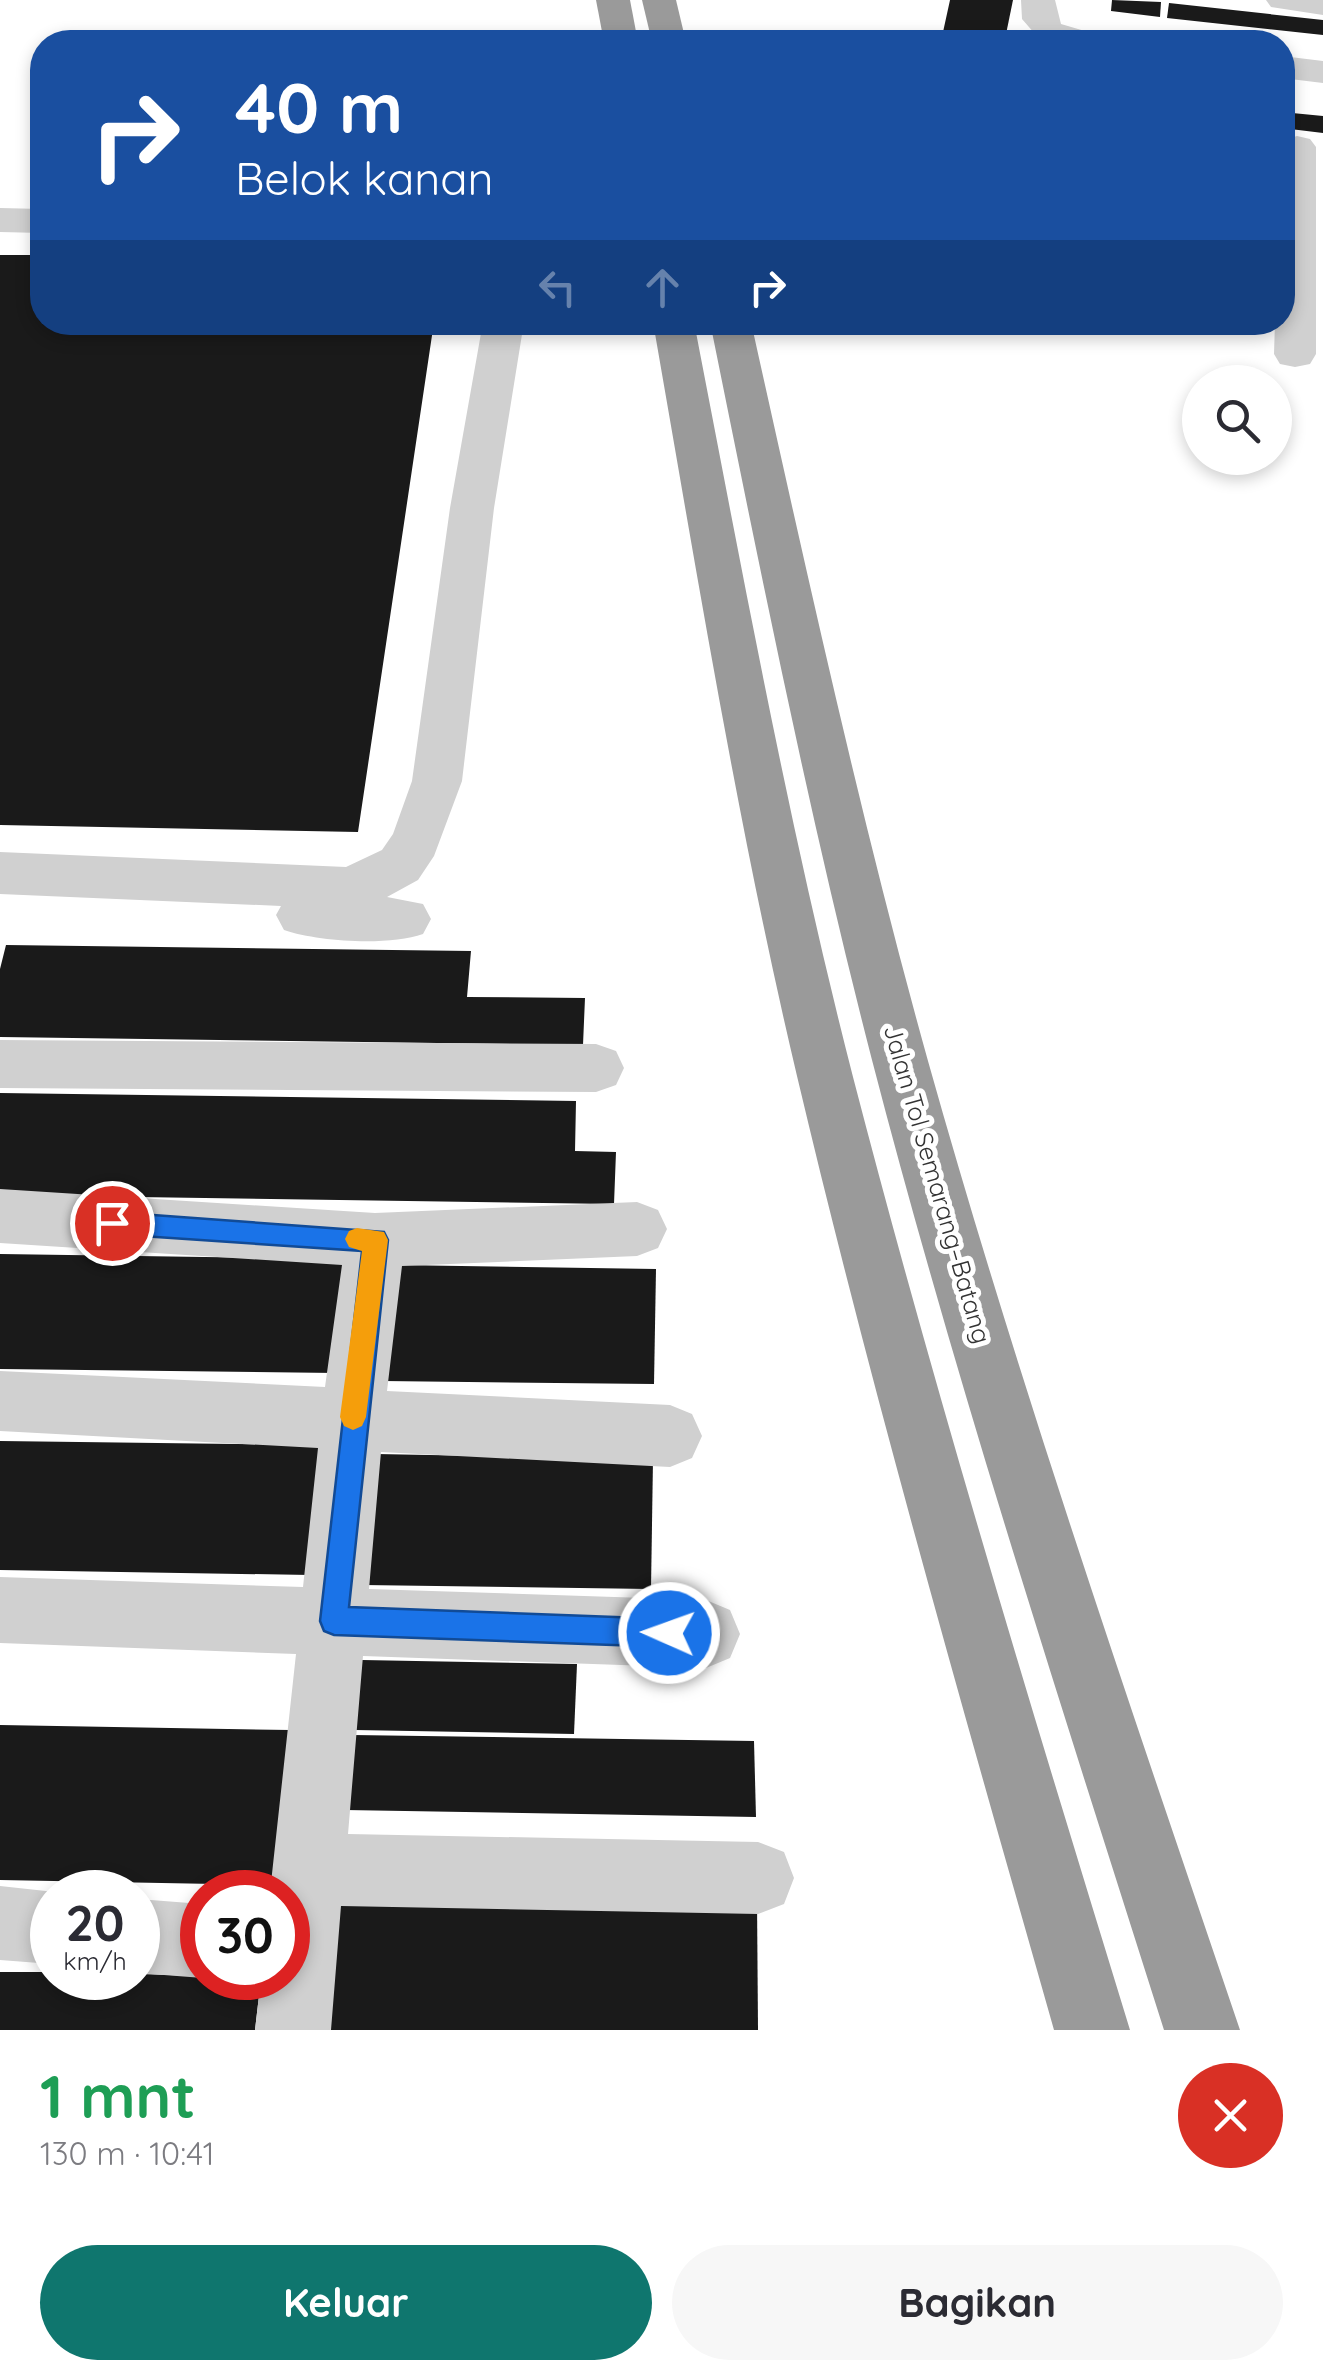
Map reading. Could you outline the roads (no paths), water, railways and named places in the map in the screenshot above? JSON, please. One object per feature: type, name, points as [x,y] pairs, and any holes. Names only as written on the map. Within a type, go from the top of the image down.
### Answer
[{"type":"highway","points":[[614,0],[619,30]]},
{"type":"highway","points":[[659,0],[666,30]]},
{"type":"highway","points":[[675,335],[736,662],[824,1073],[948,1544],[1092,2030]]},
{"type":"highway","name":"Jalan Tol Semarang–Batang","points":[[733,335],[796,630],[900,1060],[1034,1515],[1202,2030]]},
{"type":"street","points":[[1038,0],[1040,21],[1047,30]]},
{"type":"street","points":[[1283,0],[1323,5]]},
{"type":"street","points":[[1295,69],[1323,72]]},
{"type":"street","points":[[1295,354],[1301,147]]},
{"type":"street","points":[[0,220],[30,221]]},
{"type":"street","points":[[0,873],[346,888],[374,880],[400,865],[416,842],[437,781],[472,508],[502,335]]},
{"type":"street","points":[[0,903],[404,919]]},
{"type":"street","points":[[0,1064],[596,1068]]},
{"type":"street","points":[[0,1216],[375,1240],[637,1229]]},
{"type":"street","points":[[375,1240],[352,1422],[309,1869],[758,1878]]},
{"type":"street","points":[[0,1401],[670,1436]]},
{"type":"street","points":[[0,1610],[706,1634]]},
{"type":"street","points":[[0,1923],[30,1926]]},
{"type":"street","points":[[293,2000],[293,2030]]}]
